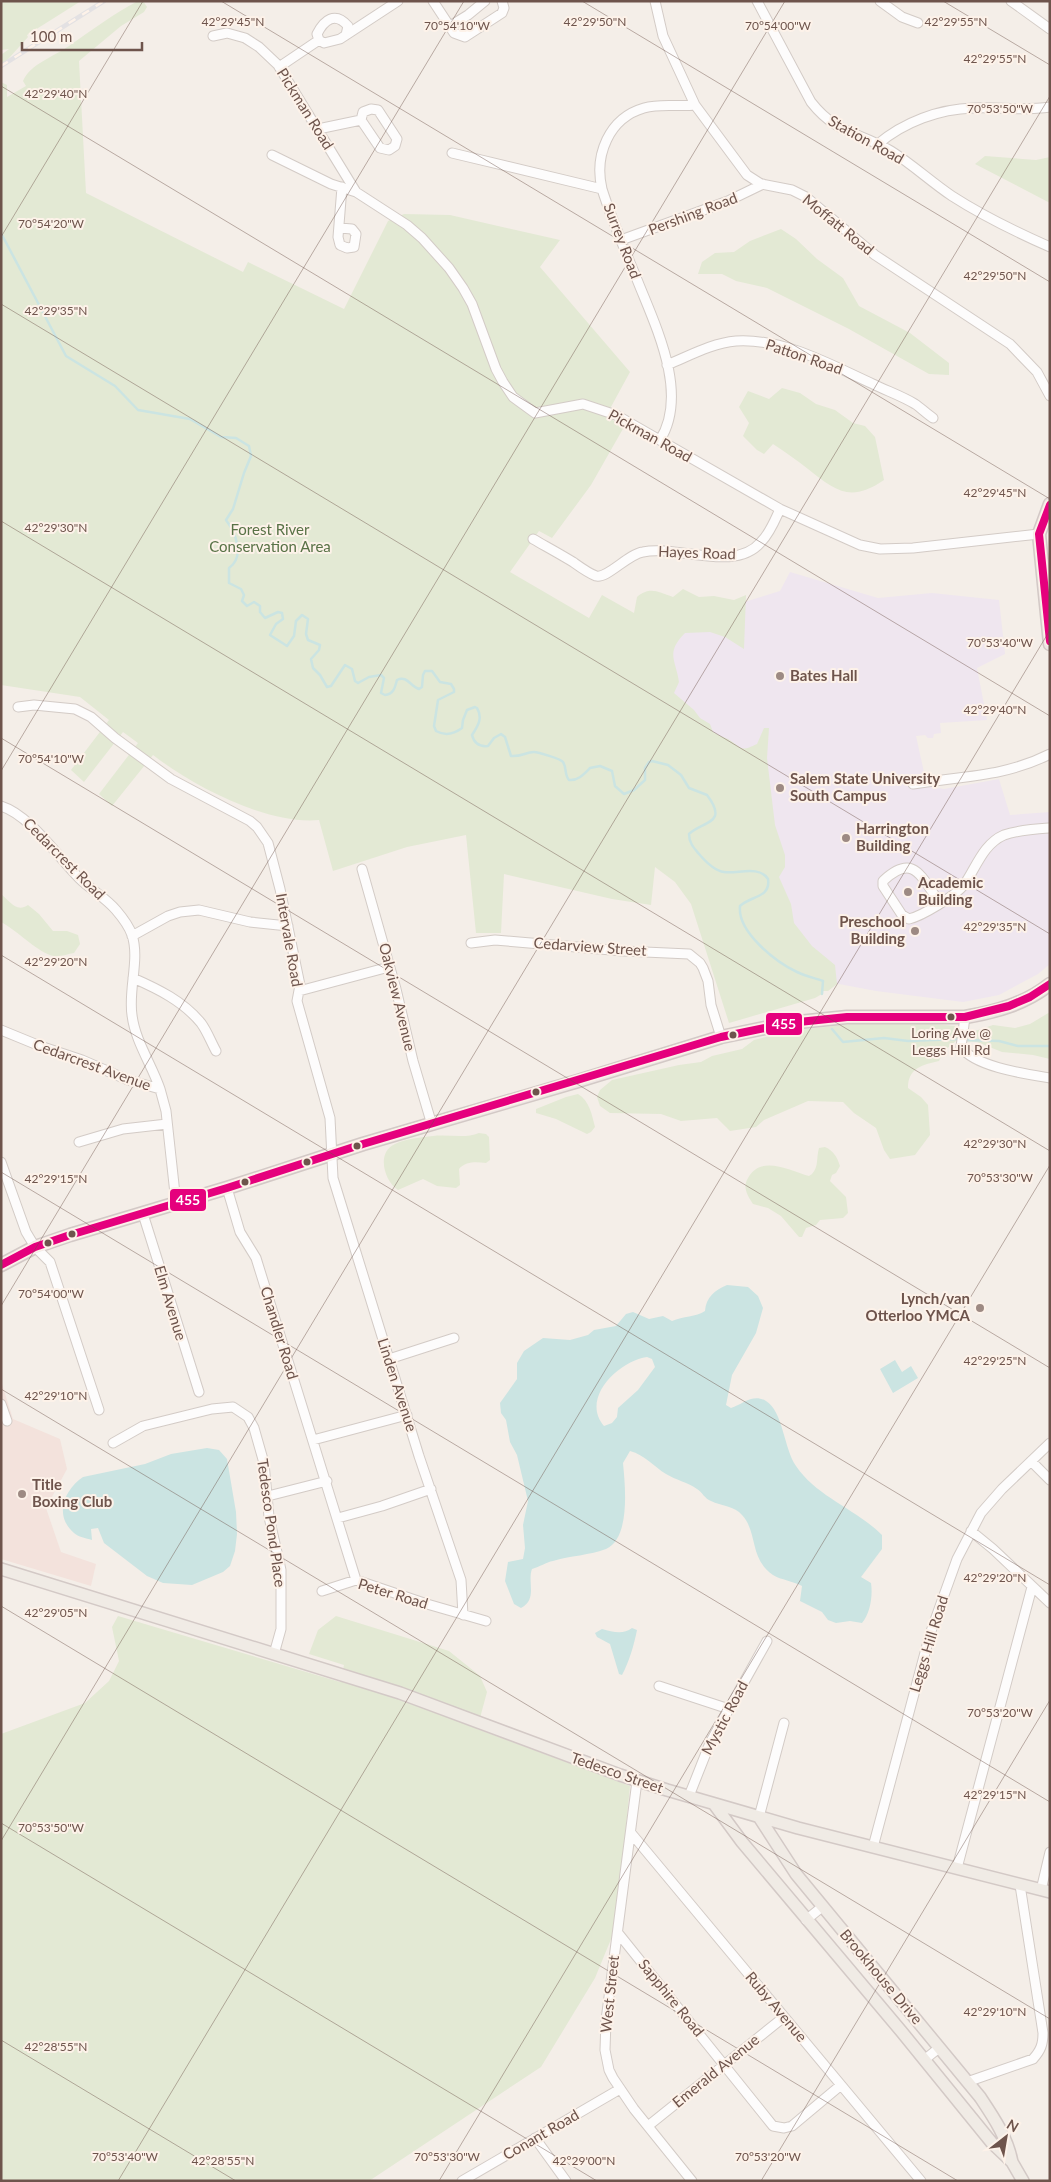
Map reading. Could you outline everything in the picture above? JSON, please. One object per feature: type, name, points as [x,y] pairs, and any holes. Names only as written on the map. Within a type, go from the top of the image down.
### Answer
[{"type":"highway","points":[[1050,504],[1039,534],[1050,644]]},
{"type":"highway","points":[[1,1265],[35,1247],[363,1144],[432,1125],[721,1037],[789,1023],[846,1017],[964,1024],[1009,1007],[1034,995],[1050,984]]},
{"type":"main road","name":"Tedesco Street","points":[[1,1569],[427,1702],[637,1781],[758,1817],[1046,1891]]},
{"type":"main road","name":"Brookhouse Drive","points":[[714,1804],[806,1920],[992,2143],[1012,2162],[1023,2181]]},
{"type":"main road","name":"Brookhouse Drive","points":[[758,1817],[774,1844],[822,1907],[967,2082],[1000,2126],[1012,2162]]},
{"type":"street","points":[[346,35],[348,26],[344,20],[337,17],[330,18],[324,23],[317,34],[319,40],[324,43],[331,42],[346,35],[398,1]]},
{"type":"street","points":[[434,1],[454,33],[462,37],[469,36],[502,13],[504,8],[502,1]]},
{"type":"street","points":[[450,26],[468,15],[485,1]]},
{"type":"street","name":"Moffatt Road","points":[[655,1],[663,36],[695,105],[747,175],[754,181],[792,190],[806,197],[875,255],[1010,344],[1037,372],[1050,396]]},
{"type":"street","name":"Station Road","points":[[757,1],[811,102],[820,114],[832,124],[848,133],[878,144],[979,213],[1050,247]]},
{"type":"street","points":[[880,1],[902,17],[918,23]]},
{"type":"street","points":[[1011,1],[1050,29]]},
{"type":"street","name":"Pickman Road","points":[[214,36],[227,33],[245,38],[259,46],[279,67],[356,192]]},
{"type":"street","points":[[279,67],[319,40]]},
{"type":"street","points":[[602,189],[599,173],[600,158],[610,134],[624,118],[633,112],[656,106],[695,105]]},
{"type":"street","points":[[878,144],[900,128],[946,110],[1050,107]]},
{"type":"street","points":[[371,109],[378,110],[397,139],[395,146],[389,150],[380,148],[361,120],[363,112],[371,109]]},
{"type":"street","points":[[318,129],[361,120]]},
{"type":"street","name":"Surrey Road","points":[[452,153],[602,189],[621,240],[657,325],[667,365],[671,412],[667,429],[660,440]]},
{"type":"street","name":"Pickman Road","points":[[272,155],[356,192],[406,225],[422,238],[449,268],[472,304],[496,369],[513,397],[535,413],[583,404],[616,415],[780,509],[860,545],[880,549],[945,546],[1039,534]]},
{"type":"street","name":"Pershing Road","points":[[621,240],[728,201],[763,184]]},
{"type":"street","points":[[340,228],[342,187]]},
{"type":"street","name":"Patton Road","points":[[667,365],[715,345],[733,341],[752,340],[769,343],[804,354],[844,371],[915,404],[933,418]]},
{"type":"street","name":"Hayes Road","points":[[533,539],[597,576],[604,576],[623,560],[642,552],[673,551],[730,557],[744,554],[760,544],[780,509]]},
{"type":"street","name":"Intervale Road","points":[[18,707],[34,705],[75,709],[91,717],[115,738],[171,779],[250,821],[262,832],[272,855],[297,968],[299,990],[297,1001],[330,1118],[332,1155]]},
{"type":"street","points":[[913,784],[984,776],[1027,765],[1050,754]]},
{"type":"street","name":"Cedarcrest Road","points":[[1,806],[21,817],[79,878],[115,908],[132,936]]},
{"type":"street","points":[[940,902],[919,874],[911,868],[904,867],[883,881],[883,886],[902,915],[908,919],[916,918],[940,902],[963,886],[981,854],[1003,836],[1050,828]]},
{"type":"street","name":"Oakview Avenue","points":[[362,869],[432,1125]]},
{"type":"street","points":[[160,1089],[154,1070],[134,1025],[131,1004],[132,936],[168,916],[180,912],[199,910],[250,922],[288,926]]},
{"type":"street","name":"Cedarview Street","points":[[471,943],[495,940],[623,951],[682,953],[694,957],[703,968],[708,981],[710,1005],[721,1037]]},
{"type":"street","points":[[299,990],[390,967]]},
{"type":"street","points":[[132,978],[153,987],[185,1006],[202,1025],[216,1051]]},
{"type":"street","points":[[964,1024],[961,1048],[973,1059],[1050,1078]]},
{"type":"street","name":"Cedarcrest Avenue","points":[[1,1030],[28,1042],[90,1063],[128,1080],[160,1089],[167,1124],[176,1203]]},
{"type":"street","points":[[79,1142],[123,1129],[167,1124]]},
{"type":"street","name":"Linden Avenue","points":[[332,1155],[333,1178],[430,1489],[461,1580],[463,1615]]},
{"type":"street","points":[[1,1162],[26,1232],[35,1247],[50,1262],[99,1410]]},
{"type":"street","name":"Chandler Road","points":[[227,1188],[240,1232],[256,1258],[327,1481],[356,1580]]},
{"type":"street","name":"Elm Avenue","points":[[142,1214],[199,1392]]},
{"type":"street","points":[[389,1360],[454,1338]]},
{"type":"street","points":[[1,1404],[7,1421]]},
{"type":"street","name":"Tedesco Pond Place","points":[[114,1443],[143,1426],[212,1408],[232,1407],[248,1417],[254,1428],[264,1463],[269,1517],[281,1570],[282,1628],[274,1654]]},
{"type":"street","points":[[313,1440],[407,1415]]},
{"type":"street","name":"Leggs Hill Road","points":[[873,1847],[935,1616],[957,1559],[971,1531],[990,1502],[1050,1443]]},
{"type":"street","points":[[1031,1461],[1050,1480]]},
{"type":"street","points":[[268,1496],[327,1481]]},
{"type":"street","points":[[338,1518],[382,1506],[430,1489]]},
{"type":"street","points":[[971,1531],[1050,1604]]},
{"type":"street","name":"Peter Road","points":[[322,1591],[356,1580],[486,1622]]},
{"type":"street","points":[[957,1868],[1032,1587]]},
{"type":"street","name":"Mystic Road","points":[[689,1796],[710,1743],[767,1641]]},
{"type":"street","points":[[659,1686],[729,1709]]},
{"type":"street","points":[[758,1817],[784,1723]]},
{"type":"street","name":"West Street","points":[[637,1781],[606,2020],[605,2050],[608,2070],[620,2089],[692,2181]]},
{"type":"street","name":"Ruby Avenue","points":[[631,1834],[921,2181]]},
{"type":"street","points":[[1046,1891],[1050,1852]]},
{"type":"street","points":[[967,2082],[1033,2058],[1040,2052],[1043,2043],[1020,1885]]},
{"type":"street","points":[[806,1920],[822,1907]]},
{"type":"street","name":"Sapphire Road","points":[[618,1933],[772,2126],[779,2128],[792,2126],[841,2085]]},
{"type":"street","name":"Emerald Avenue","points":[[648,2126],[784,2017]]},
{"type":"street","points":[[924,2060],[939,2048]]},
{"type":"street","name":"Conant Road","points":[[462,2181],[620,2089]]},
{"type":"street","points":[[534,2138],[566,2181]]},
{"type":"shaded area","name":"Salem State University South Campus","points":[[790,572],[878,598],[932,593],[999,600],[1005,654],[977,668],[987,720],[940,723],[941,733],[934,734],[933,738],[928,738],[925,735],[916,736],[927,786],[944,789],[999,779],[1010,815],[1050,812],[1050,964],[1038,974],[999,995],[963,1002],[876,991],[823,981],[574,727],[635,613],[738,604],[780,591]]},
{"type":"shaded area","points":[[1,1381],[13,1419],[60,1439],[67,1469],[46,1508],[61,1552],[96,1564],[91,1586],[1,1559]]},
{"type":"green space","points":[[1,1],[81,1],[27,35],[28,37],[1,67],[1,55],[9,49],[1,50]]},
{"type":"green space","name":"Forest River Conservation Area","points":[[138,1],[143,1],[147,7],[144,12],[121,26],[79,61],[86,193],[243,272],[248,262],[344,309],[388,221],[404,214],[450,215],[560,240],[540,267],[630,372],[606,416],[624,427],[591,485],[552,538],[539,531],[510,572],[589,618],[602,595],[634,613],[637,597],[650,591],[673,597],[683,589],[699,597],[714,596],[734,600],[746,595],[744,649],[725,637],[710,632],[685,633],[675,646],[674,651],[673,657],[679,682],[674,693],[694,710],[700,718],[710,724],[713,732],[741,748],[757,744],[764,728],[769,728],[767,758],[775,825],[785,855],[785,867],[779,877],[791,904],[794,923],[812,946],[835,965],[837,984],[828,991],[823,991],[822,994],[815,998],[729,1023],[691,904],[675,882],[655,867],[651,905],[612,899],[504,874],[501,933],[476,933],[466,835],[407,847],[333,871],[319,820],[299,820],[254,810],[209,791],[153,755],[112,806],[99,794],[138,743],[123,732],[84,782],[71,770],[109,720],[80,697],[1,685],[1,82],[7,85],[7,97],[26,86],[23,81],[26,75],[37,65]]},
{"type":"green space","points":[[985,156],[1036,160],[1050,157],[1050,203],[975,164]]},
{"type":"green space","points":[[781,229],[843,278],[859,306],[910,333],[949,363],[949,375],[929,374],[849,329],[767,288],[736,281],[722,274],[698,274],[702,262],[715,253],[734,252],[750,241]]},
{"type":"green space","points":[[782,388],[800,393],[816,404],[835,410],[853,423],[865,426],[875,437],[884,480],[862,491],[844,491],[827,483],[773,444],[764,454],[757,450],[743,436],[749,423],[739,407],[748,391],[769,399]]},
{"type":"green space","points":[[1,894],[17,907],[20,908],[28,905],[39,914],[53,931],[67,931],[78,935],[80,944],[74,953],[59,956],[48,954],[1,922]]},
{"type":"green space","points":[[1050,1012],[1050,1059],[1033,1055],[1002,1052],[977,1042],[956,1041],[944,1051],[939,1061],[917,1068],[913,1072],[910,1076],[908,1088],[921,1097],[928,1105],[930,1135],[915,1155],[890,1159],[884,1150],[876,1128],[854,1113],[843,1102],[808,1101],[764,1120],[756,1127],[730,1131],[717,1118],[681,1121],[661,1114],[610,1113],[600,1106],[597,1097],[600,1090],[612,1080],[701,1062],[712,1056],[742,1049],[754,1040],[789,1031],[861,1023],[957,1026],[972,1032],[993,1025],[1015,1028],[1030,1024]]},
{"type":"green space","points":[[578,1094],[585,1100],[595,1127],[587,1134],[556,1119],[536,1113],[536,1109]]},
{"type":"green space","points":[[479,1133],[486,1134],[489,1137],[490,1160],[486,1163],[471,1163],[462,1166],[459,1169],[460,1185],[456,1188],[437,1186],[423,1179],[398,1190],[393,1186],[386,1174],[384,1167],[385,1153],[399,1142],[424,1137],[468,1136]]},
{"type":"green space","points":[[825,1147],[831,1150],[838,1160],[840,1166],[836,1173],[832,1175],[830,1181],[846,1197],[848,1213],[843,1218],[820,1220],[816,1225],[806,1228],[802,1237],[799,1237],[781,1216],[768,1208],[753,1204],[746,1192],[746,1182],[754,1171],[760,1167],[768,1166],[785,1168],[809,1176],[816,1168],[819,1148]]},
{"type":"green space","points":[[118,1616],[340,1682],[344,1665],[309,1654],[318,1630],[336,1616],[449,1651],[480,1676],[487,1692],[477,1729],[630,1786],[616,1927],[595,1978],[541,2067],[369,2181],[1,2181],[1,1734],[85,1703],[109,1681],[119,1661],[112,1627]]},
{"type":"water","points":[[727,1285],[748,1287],[758,1296],[763,1308],[756,1333],[732,1375],[726,1405],[731,1408],[757,1398],[766,1401],[772,1406],[780,1421],[792,1459],[805,1477],[826,1495],[861,1518],[882,1535],[882,1549],[861,1577],[871,1583],[872,1588],[870,1604],[865,1619],[862,1623],[850,1621],[836,1623],[828,1620],[822,1612],[800,1601],[802,1586],[773,1575],[765,1569],[760,1561],[747,1522],[739,1512],[709,1500],[699,1490],[666,1474],[645,1458],[630,1451],[623,1463],[625,1510],[623,1522],[614,1543],[600,1551],[550,1562],[532,1569],[531,1595],[529,1600],[521,1608],[514,1604],[505,1581],[508,1562],[523,1559],[525,1548],[523,1525],[528,1501],[517,1455],[510,1442],[506,1420],[501,1413],[500,1403],[517,1379],[517,1363],[524,1351],[543,1338],[570,1340],[588,1335],[594,1330],[616,1326],[626,1314],[633,1312],[649,1319],[663,1316],[672,1321],[698,1314],[705,1311],[709,1298]],"holes":[[[647,1357],[652,1359],[655,1367],[638,1390],[618,1408],[617,1417],[612,1423],[604,1426],[598,1415],[597,1404],[606,1382],[615,1373],[636,1360]]]},
{"type":"water","points":[[895,1360],[902,1372],[911,1366],[918,1378],[893,1393],[880,1369]]},
{"type":"water","points":[[207,1448],[219,1450],[227,1459],[236,1512],[237,1534],[235,1551],[230,1566],[223,1572],[192,1585],[163,1583],[147,1576],[104,1543],[98,1528],[91,1529],[92,1540],[76,1534],[68,1526],[64,1518],[64,1503],[71,1488],[83,1477],[145,1464],[171,1454]]},
{"type":"water","points":[[632,1628],[637,1630],[627,1665],[622,1675],[619,1674],[610,1644],[597,1637],[595,1633],[602,1629],[621,1632]]},
{"type":"waterway","points":[[1,233],[66,356],[115,386],[138,410],[190,419],[221,437],[236,438],[249,446],[251,456],[233,509],[226,520],[236,538],[238,551],[237,558],[229,568],[229,583],[241,589],[244,595],[242,601],[247,606],[254,602],[260,606],[260,612],[265,618],[278,612],[282,613],[283,619],[276,624],[270,635],[287,646],[294,636],[296,621],[302,615],[308,619],[306,634],[308,640],[320,645],[319,650],[311,659],[313,668],[327,687],[331,686],[345,665],[352,669],[355,681],[358,683],[369,677],[381,675],[384,678],[381,693],[385,695],[392,692],[397,680],[400,679],[406,680],[419,689],[422,687],[425,671],[432,671],[440,682],[451,684],[454,689],[454,692],[438,700],[434,726],[436,731],[446,734],[459,730],[462,728],[467,710],[475,707],[480,715],[478,725],[472,735],[477,744],[488,746],[494,738],[501,734],[505,737],[511,756],[534,752],[558,759],[563,762],[569,780],[578,778],[590,768],[600,766],[612,771],[615,786],[624,794],[634,790],[645,780],[645,768],[649,762],[668,765],[681,775],[689,788],[707,795],[713,804],[715,817],[689,834],[691,843],[699,854],[717,870],[730,872],[754,871],[759,872],[768,879],[768,885],[763,893],[740,906],[741,916],[751,936],[769,954],[788,967],[823,981],[822,994]]},
{"type":"waterway","points":[[832,1029],[843,1042],[884,1038],[908,1041],[959,1039]]},
{"type":"waterway","points":[[965,1040],[999,1041],[1018,1046],[1050,1046]]},
{"type":"railway","points":[[1,66],[104,1]]},
{"type":"transit line","name":"455","points":[[1050,505],[1039,534],[1050,641]]},
{"type":"transit line","name":"455","points":[[1,1265],[35,1247],[70,1235],[227,1188],[363,1144],[721,1037],[789,1023],[847,1017],[965,1017],[1009,1006],[1030,997],[1050,984]]},
{"type":"place","name":"Bates Hall","points":[[780,676]]},
{"type":"place","name":"Salem State University South Campus","points":[[780,788]]},
{"type":"place","name":"Harrington Building","points":[[846,838]]},
{"type":"place","name":"Academic Building","points":[[908,892]]},
{"type":"place","name":"Preschool Building","points":[[915,931]]},
{"type":"place","name":"Loring Ave @ Leggs Hill Rd","points":[[951,1017]]},
{"type":"place","name":"Lynch/van Otterloo YMCA","points":[[980,1308]]},
{"type":"place","name":"Title Boxing Club","points":[[22,1494]]}]
